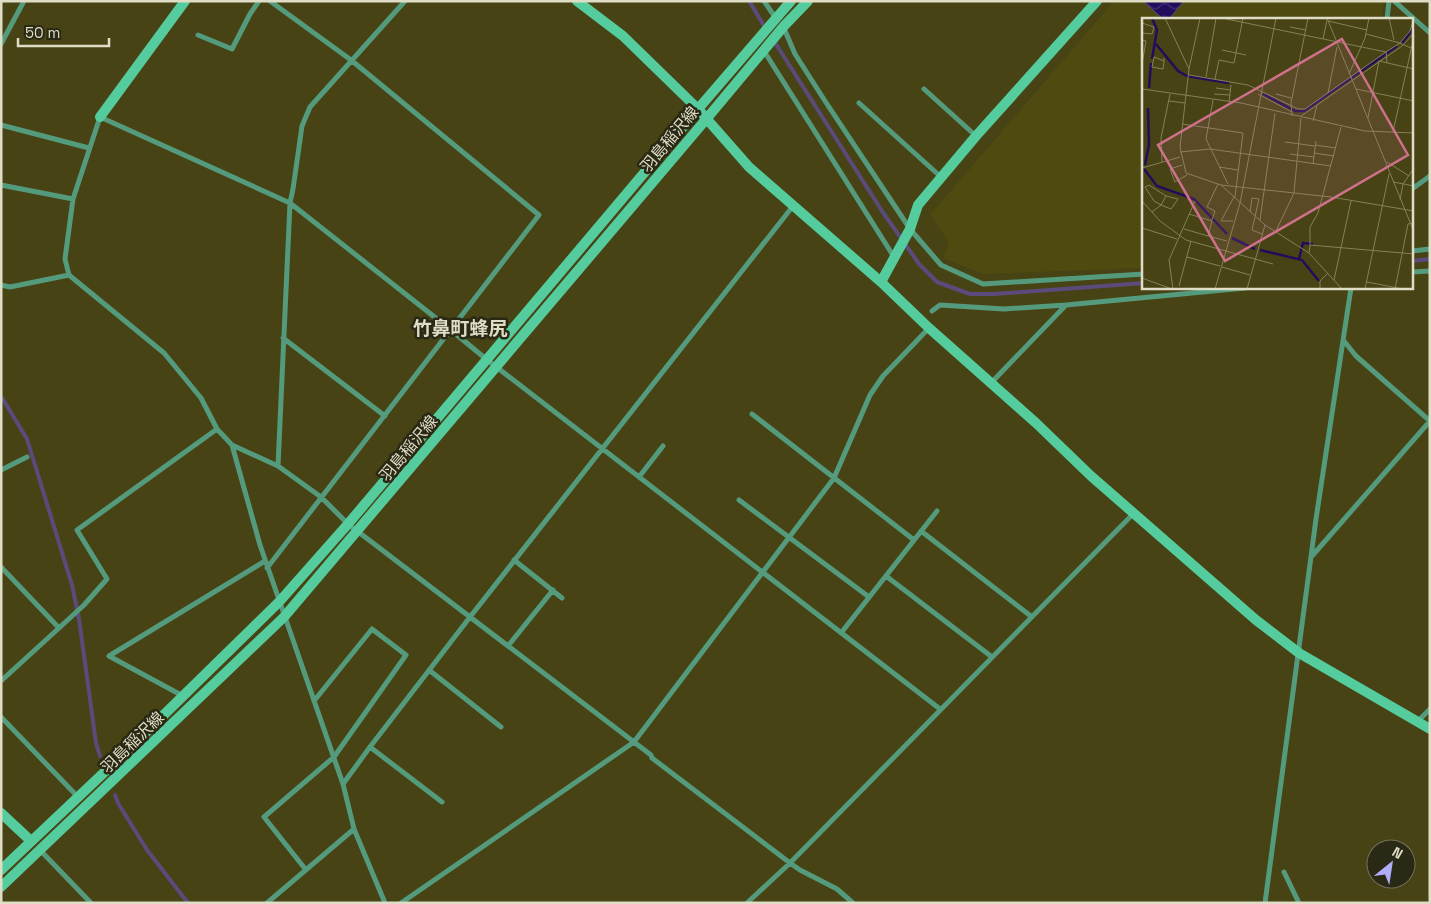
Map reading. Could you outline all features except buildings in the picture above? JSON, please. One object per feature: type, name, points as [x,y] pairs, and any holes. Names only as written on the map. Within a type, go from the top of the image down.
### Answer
[{"type":"main road","points":[[100,117],[185,1]]},
{"type":"main road","points":[[577,1],[623,36],[698,109],[749,167],[881,282],[929,328],[1036,423],[1091,476],[1256,620],[1299,653],[1430,728]]},
{"type":"main road","name":"羽島稲沢線","points":[[1,870],[184,696],[278,602],[348,524],[791,1]]},
{"type":"main road","name":"羽島稲沢線","points":[[1,887],[284,617],[784,26],[808,1]]},
{"type":"main road","points":[[881,282],[908,232],[918,205],[976,136],[1097,1]]},
{"type":"main road","points":[[1,813],[31,841]]},
{"type":"street","points":[[1,44],[24,1]]},
{"type":"street","points":[[198,35],[232,49],[259,1]]},
{"type":"street","points":[[267,568],[539,215],[351,60],[270,1]]},
{"type":"street","points":[[278,466],[290,203],[302,126],[310,107],[405,1]]},
{"type":"street","points":[[764,1],[773,21],[784,26],[795,54],[908,232],[941,265],[982,284],[1142,274]]},
{"type":"street","points":[[1387,18],[1389,1]]},
{"type":"street","points":[[1394,1],[1413,18]]},
{"type":"street","points":[[1414,19],[1430,33]]},
{"type":"street","points":[[759,37],[767,47],[894,258]]},
{"type":"street","points":[[924,89],[976,136]]},
{"type":"street","points":[[859,103],[941,177]]},
{"type":"street","points":[[853,903],[837,889],[790,863],[348,524],[320,497],[278,466],[232,445],[217,429],[200,398],[164,353],[70,275],[65,259],[74,199],[100,117],[290,203],[496,367],[940,709]]},
{"type":"street","points":[[1,125],[89,148]]},
{"type":"street","points":[[1414,188],[1430,176]]},
{"type":"street","points":[[1,185],[74,199]]},
{"type":"street","points":[[343,784],[514,560],[794,206]]},
{"type":"street","points":[[1414,250],[1430,249]]},
{"type":"street","points":[[1414,272],[1430,271]]},
{"type":"street","points":[[1,285],[10,288],[70,275]]},
{"type":"street","points":[[932,311],[940,305],[1004,309],[1235,289]]},
{"type":"street","points":[[1265,903],[1312,556],[1351,289]]},
{"type":"street","points":[[991,383],[1066,305]]},
{"type":"street","points":[[401,903],[634,742],[834,478],[870,395],[883,376],[929,328]]},
{"type":"street","points":[[283,338],[385,416]]},
{"type":"street","points":[[1312,556],[1430,421],[1356,356],[1344,341]]},
{"type":"street","points":[[752,414],[914,540]]},
{"type":"street","points":[[1,681],[84,605],[107,580],[77,530],[217,429]]},
{"type":"street","points":[[232,445],[278,602],[334,757],[354,829],[385,903]]},
{"type":"street","points":[[639,477],[663,446]]},
{"type":"street","points":[[1,470],[27,456]]},
{"type":"street","points":[[739,500],[869,598]]},
{"type":"street","points":[[841,633],[937,512]]},
{"type":"street","points":[[747,903],[790,863],[1134,512]]},
{"type":"street","points":[[921,531],[1032,617]]},
{"type":"street","points":[[514,560],[562,598]]},
{"type":"street","points":[[184,696],[109,656],[265,561]]},
{"type":"street","points":[[1,567],[59,628]]},
{"type":"street","points":[[886,576],[992,657]]},
{"type":"street","points":[[508,646],[553,590]]},
{"type":"street","points":[[306,870],[264,817],[334,757],[406,655],[372,629],[314,701]]},
{"type":"street","points":[[429,670],[501,727]]},
{"type":"street","points":[[1418,721],[1430,709]]},
{"type":"street","points":[[1,717],[78,797]]},
{"type":"street","points":[[370,747],[442,802]]},
{"type":"street","points":[[267,903],[354,829]]},
{"type":"street","points":[[31,841],[91,903]]},
{"type":"street","points":[[1284,872],[1299,903]]},
{"type":"shaded area","points":[[1114,1],[1382,1],[1384,3],[1381,18],[1142,18],[1142,268],[983,274],[943,258],[949,242],[930,215]]},
{"type":"water","points":[[1143,1],[1184,1],[1170,18],[1162,18]]},
{"type":"waterway","points":[[749,1],[766,29]]},
{"type":"waterway","points":[[774,41],[882,211],[919,264],[937,282],[970,294],[994,294],[1142,283]]},
{"type":"waterway","points":[[1414,261],[1430,259]]},
{"type":"waterway","points":[[1,396],[27,439],[72,585],[79,619],[96,743],[100,756]]},
{"type":"waterway","points":[[115,795],[147,850],[188,903]]},
{"type":"district","name":"竹鼻町蜂尻","points":[[460,328]]}]
